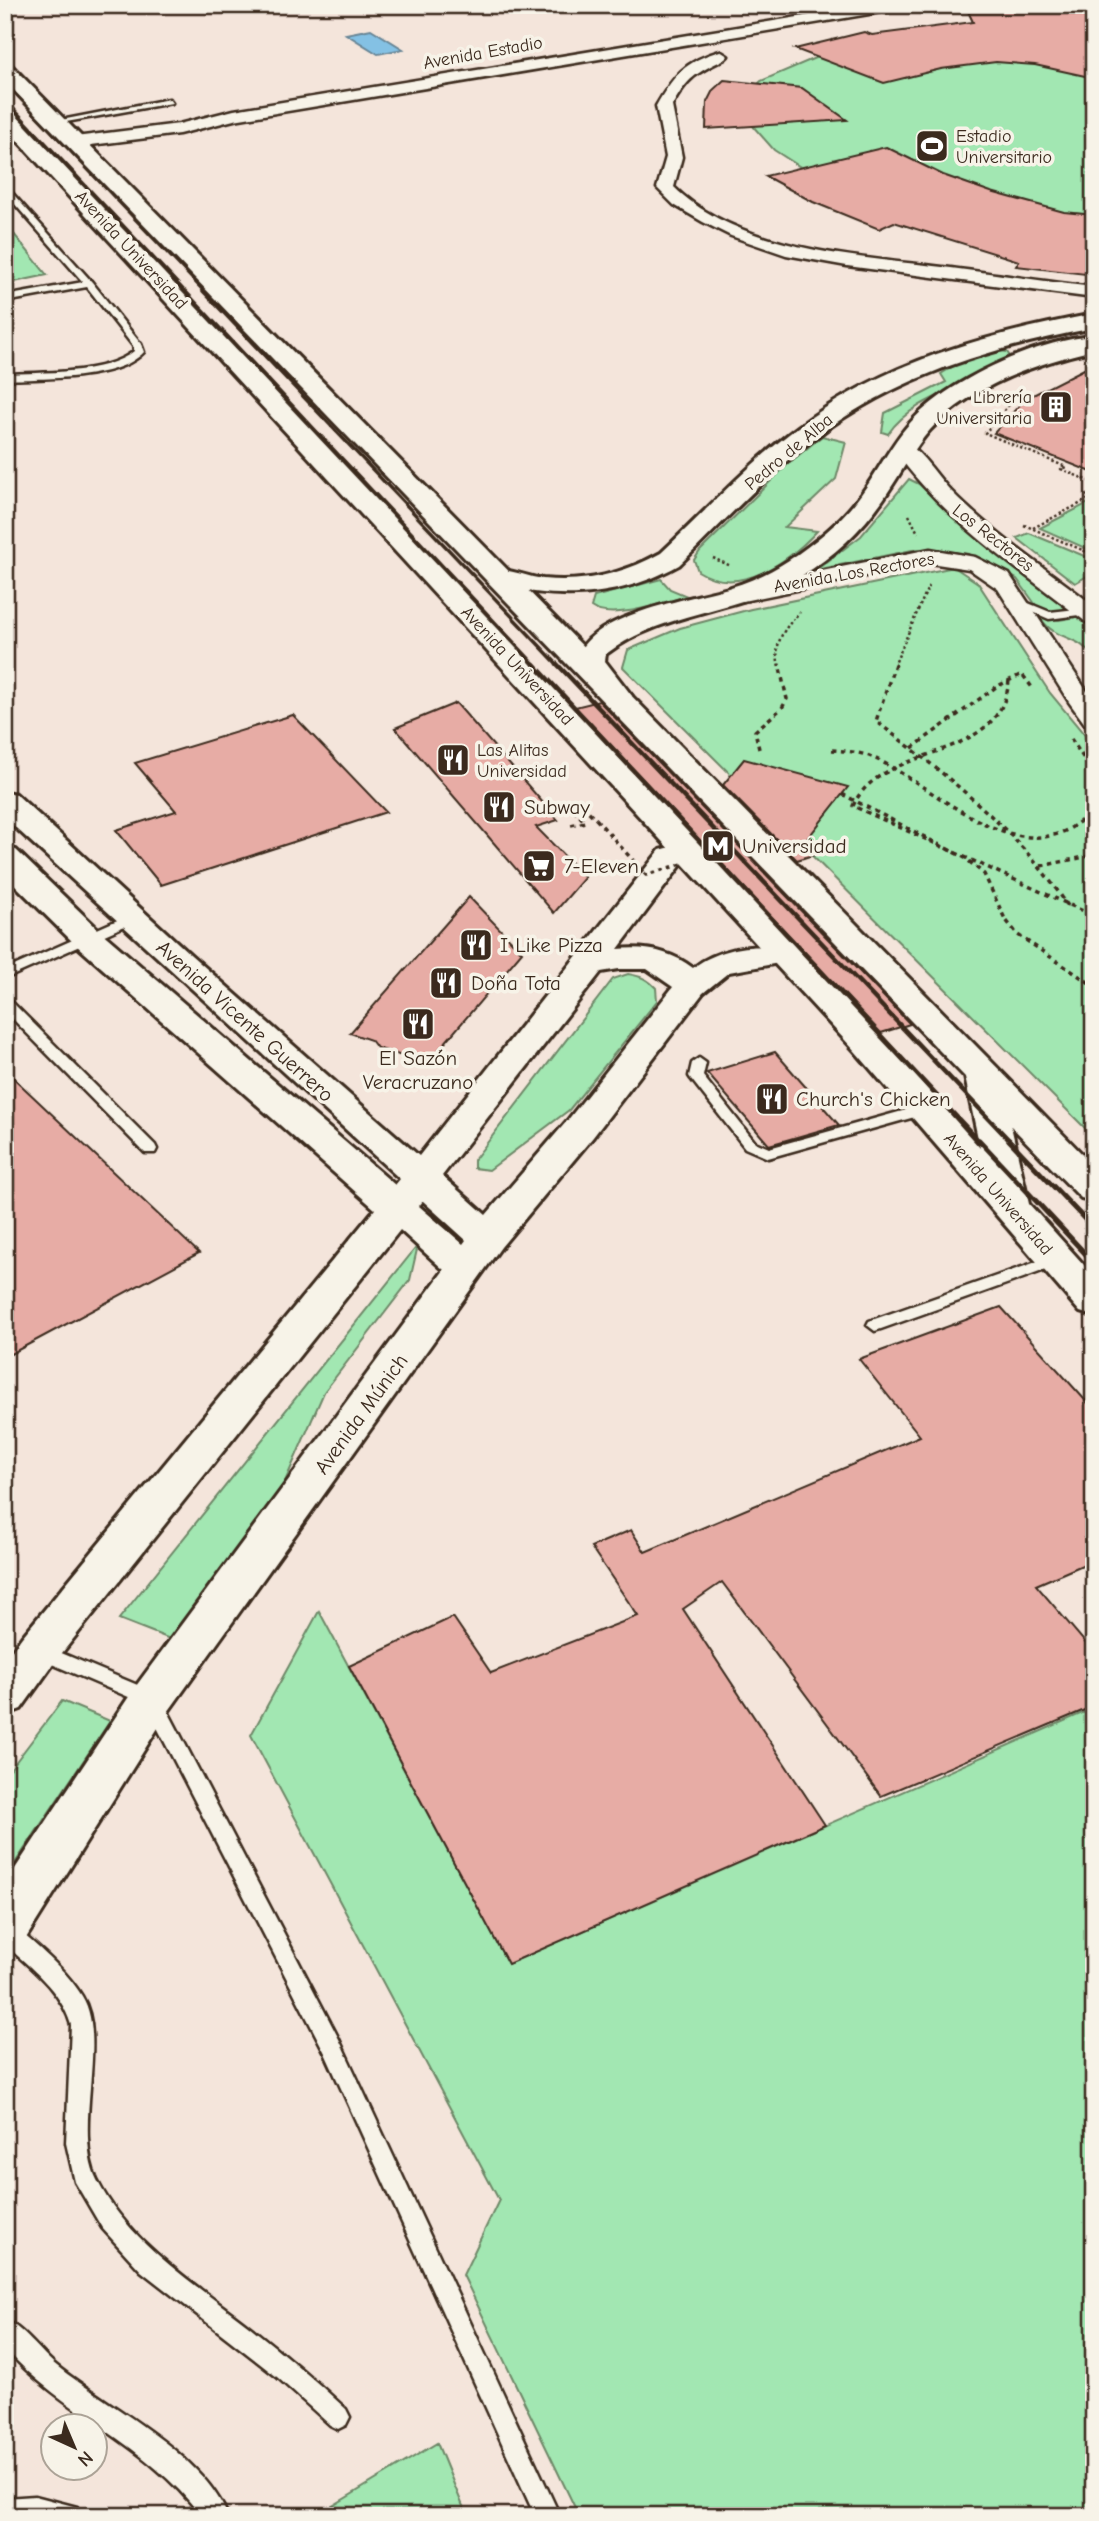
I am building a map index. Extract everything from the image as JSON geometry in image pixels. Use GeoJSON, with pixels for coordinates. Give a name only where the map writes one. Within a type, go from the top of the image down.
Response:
{"type":"FeatureCollection","features":[{"type":"Feature","properties":{"kind":"main road","name":"Avenida Universidad"},"geometry":{"type":"LineString","coordinates":[[5,70],[184,256],[373,445],[1094,1189]]}},
{"type":"Feature","properties":{"kind":"main road","name":"Avenida Universidad"},"geometry":{"type":"LineString","coordinates":[[9,119],[866,1043],[1094,1302]]}},
{"type":"Feature","properties":{"kind":"main road"},"geometry":{"type":"LineString","coordinates":[[89,204],[184,256]]}},
{"type":"Feature","properties":{"kind":"main road","name":"Pedro de Alba"},"geometry":{"type":"LineString","coordinates":[[499,578],[523,586],[578,589],[626,579],[670,559],[806,433],[864,393],[932,361],[1009,337],[1094,321]]}},
{"type":"Feature","properties":{"kind":"main road"},"geometry":{"type":"LineString","coordinates":[[1009,337],[1046,356]]}},
{"type":"Feature","properties":{"kind":"main road"},"geometry":{"type":"LineString","coordinates":[[617,696],[591,662],[592,651],[602,642],[738,581],[792,570],[843,531],[871,499],[903,448],[931,415],[965,392],[1046,356],[1094,342]]}},
{"type":"Feature","properties":{"kind":"main road"},"geometry":{"type":"LineString","coordinates":[[670,559],[677,574],[693,585],[720,592],[738,581]]}},
{"type":"Feature","properties":{"kind":"main road","name":"Avenida Vicente Guerrero"},"geometry":{"type":"LineString","coordinates":[[5,801],[131,918],[408,1193]]}},
{"type":"Feature","properties":{"kind":"main road","name":"Avenida Vicente Guerrero"},"geometry":{"type":"LineString","coordinates":[[5,857],[88,938],[408,1193],[478,1253]]}},
{"type":"Feature","properties":{"kind":"main road"},"geometry":{"type":"LineString","coordinates":[[5,1696],[38,1650],[677,860]]}},
{"type":"Feature","properties":{"kind":"main road"},"geometry":{"type":"LineString","coordinates":[[591,964],[629,956],[652,958],[680,972],[691,986]]}},
{"type":"Feature","properties":{"kind":"main road","name":"Avenida Múnich"},"geometry":{"type":"LineString","coordinates":[[5,1928],[152,1699],[478,1253],[580,1129],[691,986],[719,964],[766,956]]}},
{"type":"Feature","properties":{"kind":"main road"},"geometry":{"type":"LineString","coordinates":[[982,1075],[1012,1210]]}},
{"type":"Feature","properties":{"kind":"street","name":"Avenida Estadio"},"geometry":{"type":"LineString","coordinates":[[75,142],[166,131],[339,97],[899,5]]}},
{"type":"Feature","properties":{"kind":"street"},"geometry":{"type":"LineString","coordinates":[[720,56],[691,69],[680,78],[664,106],[674,157],[665,188],[684,204],[739,234],[778,249],[832,260],[937,271],[1094,293]]}},
{"type":"Feature","properties":{"kind":"street","name":"Los Rectores"},"geometry":{"type":"LineString","coordinates":[[903,448],[926,480],[956,511],[1092,613]]}},
{"type":"Feature","properties":{"kind":"street","name":"Avenida Los Rectores"},"geometry":{"type":"LineString","coordinates":[[738,581],[915,558],[942,556],[964,561],[993,573],[1013,593],[1066,683],[1094,719]]}},
{"type":"Feature","properties":{"kind":"lane"},"geometry":{"type":"LineString","coordinates":[[55,122],[169,102]]}},
{"type":"Feature","properties":{"kind":"lane"},"geometry":{"type":"LineString","coordinates":[[5,187],[89,284],[138,346],[136,356],[106,368],[5,377]]}},
{"type":"Feature","properties":{"kind":"lane"},"geometry":{"type":"LineString","coordinates":[[5,299],[89,284]]}},
{"type":"Feature","properties":{"kind":"lane"},"geometry":{"type":"LineString","coordinates":[[1016,601],[1049,616],[1092,613]]}},
{"type":"Feature","properties":{"kind":"lane"},"geometry":{"type":"LineString","coordinates":[[5,975],[131,918]]}},
{"type":"Feature","properties":{"kind":"lane"},"geometry":{"type":"LineString","coordinates":[[5,1003],[150,1149]]}},
{"type":"Feature","properties":{"kind":"lane"},"geometry":{"type":"LineString","coordinates":[[699,1063],[696,1076],[750,1145],[768,1153],[924,1110]]}},
{"type":"Feature","properties":{"kind":"lane"},"geometry":{"type":"LineString","coordinates":[[875,1325],[1056,1260]]}},
{"type":"Feature","properties":{"kind":"lane"},"geometry":{"type":"LineString","coordinates":[[38,1650],[152,1699],[332,2046],[548,2516]]}},
{"type":"Feature","properties":{"kind":"lane"},"geometry":{"type":"LineString","coordinates":[[5,1928],[75,2003],[81,2025],[77,2143],[86,2182],[110,2220],[149,2263],[285,2369],[338,2417]]}},
{"type":"Feature","properties":{"kind":"lane"},"geometry":{"type":"LineString","coordinates":[[5,2331],[35,2363],[162,2452],[205,2498],[216,2516]]}},
{"type":"Feature","properties":{"kind":"lane"},"geometry":{"type":"LineString","coordinates":[[5,2510],[35,2508],[68,2516]]}},
{"type":"Feature","properties":{"kind":"path"},"geometry":{"type":"LineString","coordinates":[[1019,395],[1001,411],[985,433],[1066,467],[1061,469],[1094,483]]}},
{"type":"Feature","properties":{"kind":"path"},"geometry":{"type":"LineString","coordinates":[[1092,498],[1086,496],[1094,492]]}},
{"type":"Feature","properties":{"kind":"path"},"geometry":{"type":"LineString","coordinates":[[1092,498],[1032,528],[1094,555]]}},
{"type":"Feature","properties":{"kind":"path"},"geometry":{"type":"LineString","coordinates":[[711,557],[738,581]]}},
{"type":"Feature","properties":{"kind":"path"},"geometry":{"type":"LineString","coordinates":[[934,574],[888,681],[876,721],[925,758],[1041,866],[1069,906]]}},
{"type":"Feature","properties":{"kind":"path"},"geometry":{"type":"LineString","coordinates":[[759,749],[755,731],[782,708],[788,699],[775,656],[775,647],[788,624],[807,607]]}},
{"type":"Feature","properties":{"kind":"path"},"geometry":{"type":"LineString","coordinates":[[912,748],[1021,674]]}},
{"type":"Feature","properties":{"kind":"path"},"geometry":{"type":"LineString","coordinates":[[1009,680],[1006,702],[997,716],[955,746],[865,783],[855,797],[853,806],[1094,916]]}},
{"type":"Feature","properties":{"kind":"path"},"geometry":{"type":"LineString","coordinates":[[832,750],[873,757],[976,820],[1016,835],[1036,837],[1059,832],[1080,821],[1094,807]]}},
{"type":"Feature","properties":{"kind":"path"},"geometry":{"type":"LineString","coordinates":[[842,794],[965,858],[984,874],[1005,919],[1018,935],[1094,986]]}},
{"type":"Feature","properties":{"kind":"path"},"geometry":{"type":"LineString","coordinates":[[571,825],[585,822],[575,811],[585,808],[646,875],[677,860]]}},
{"type":"Feature","properties":{"kind":"path"},"geometry":{"type":"LineString","coordinates":[[1041,866],[1094,855]]}},
{"type":"Feature","properties":{"kind":"green space","name":"Estadio Universitario"},"geometry":{"type":"Polygon","coordinates":[[[1094,37],[1094,261],[802,168],[774,150],[752,125],[751,91],[761,81],[815,58],[891,38],[1094,37]]]}},
{"type":"Feature","properties":{"kind":"green space"},"geometry":{"type":"Polygon","coordinates":[[[5,223],[47,275],[5,284],[5,223]]]}},
{"type":"Feature","properties":{"kind":"green space"},"geometry":{"type":"Polygon","coordinates":[[[993,350],[1007,352],[1011,358],[997,368],[914,409],[888,434],[882,432],[885,413],[946,382],[941,374],[968,357],[993,350]]]}},
{"type":"Feature","properties":{"kind":"green space"},"geometry":{"type":"Polygon","coordinates":[[[822,436],[846,442],[836,479],[785,527],[817,531],[778,564],[747,578],[714,578],[698,571],[694,560],[700,551],[788,464],[822,436]]]}},
{"type":"Feature","properties":{"kind":"green space"},"geometry":{"type":"Polygon","coordinates":[[[909,479],[919,484],[962,526],[1076,612],[1049,613],[1038,608],[1017,579],[969,554],[917,549],[816,570],[861,536],[909,479]]]}},
{"type":"Feature","properties":{"kind":"green space"},"geometry":{"type":"Polygon","coordinates":[[[1092,501],[1094,552],[1040,528],[1092,501]]]}},
{"type":"Feature","properties":{"kind":"green space"},"geometry":{"type":"Polygon","coordinates":[[[1029,533],[1094,560],[1094,572],[1075,583],[1017,538],[1029,533]]]}},
{"type":"Feature","properties":{"kind":"green space"},"geometry":{"type":"Polygon","coordinates":[[[954,567],[978,583],[1050,693],[1094,746],[1094,1137],[623,667],[628,650],[680,628],[751,609],[954,567]]]}},
{"type":"Feature","properties":{"kind":"green space"},"geometry":{"type":"Polygon","coordinates":[[[661,579],[670,589],[687,596],[624,612],[600,611],[591,607],[594,597],[661,579]]]}},
{"type":"Feature","properties":{"kind":"green space"},"geometry":{"type":"Polygon","coordinates":[[[1082,616],[1094,625],[1094,659],[1081,645],[1053,631],[1040,617],[1059,620],[1082,616]]]}},
{"type":"Feature","properties":{"kind":"green space"},"geometry":{"type":"Polygon","coordinates":[[[628,974],[644,978],[653,985],[656,988],[657,1001],[569,1110],[489,1170],[474,1168],[474,1160],[613,979],[628,974]]]}},
{"type":"Feature","properties":{"kind":"green space"},"geometry":{"type":"Polygon","coordinates":[[[418,1245],[410,1280],[324,1392],[277,1500],[170,1639],[119,1619],[418,1245]]]}},
{"type":"Feature","properties":{"kind":"green space"},"geometry":{"type":"Polygon","coordinates":[[[319,1611],[508,1964],[1094,1708],[1094,2516],[579,2516],[463,2275],[499,2200],[251,1735],[319,1611]]]}},
{"type":"Feature","properties":{"kind":"green space"},"geometry":{"type":"Polygon","coordinates":[[[62,1701],[110,1721],[5,1878],[5,1776],[62,1701]]]}},
{"type":"Feature","properties":{"kind":"green space"},"geometry":{"type":"Polygon","coordinates":[[[437,2443],[467,2516],[316,2516],[437,2443]]]}},
{"type":"Feature","properties":{"kind":"water"},"geometry":{"type":"Polygon","coordinates":[[[371,29],[403,49],[378,54],[346,34],[371,29]]]}},
{"type":"Feature","properties":{"kind":"building"},"geometry":{"type":"Polygon","coordinates":[[[965,5],[1094,8],[1094,78],[1035,65],[996,62],[941,69],[884,83],[795,49],[864,32],[872,35],[973,22],[965,5]]]}},
{"type":"Feature","properties":{"kind":"building"},"geometry":{"type":"Polygon","coordinates":[[[724,80],[802,88],[847,120],[706,129],[707,102],[713,90],[724,80]]]}},
{"type":"Feature","properties":{"kind":"building"},"geometry":{"type":"Polygon","coordinates":[[[886,147],[943,175],[991,192],[1064,212],[1094,215],[1094,275],[1016,266],[1019,261],[894,222],[879,229],[813,202],[765,176],[886,147]]]}},
{"type":"Feature","properties":{"kind":"building","name":"Librería Universitaria"},"geometry":{"type":"Polygon","coordinates":[[[1094,364],[1094,473],[994,433],[1025,399],[1094,364]]]}},
{"type":"Feature","properties":{"kind":"building"},"geometry":{"type":"Polygon","coordinates":[[[599,701],[910,1024],[881,1033],[575,707],[599,701]]]}},
{"type":"Feature","properties":{"kind":"building"},"geometry":{"type":"Polygon","coordinates":[[[456,703],[558,820],[536,827],[585,877],[554,913],[395,728],[456,703]]]}},
{"type":"Feature","properties":{"kind":"building"},"geometry":{"type":"Polygon","coordinates":[[[293,715],[386,812],[161,885],[116,830],[176,811],[135,763],[293,715]]]}},
{"type":"Feature","properties":{"kind":"building"},"geometry":{"type":"Polygon","coordinates":[[[744,759],[848,787],[804,843],[816,854],[797,860],[723,785],[744,759]]]}},
{"type":"Feature","properties":{"kind":"building"},"geometry":{"type":"Polygon","coordinates":[[[469,897],[522,952],[427,1064],[377,1048],[371,1040],[350,1033],[469,897]]]}},
{"type":"Feature","properties":{"kind":"building","name":"Church's Chicken"},"geometry":{"type":"Polygon","coordinates":[[[775,1052],[839,1125],[769,1145],[707,1073],[775,1052]]]}},
{"type":"Feature","properties":{"kind":"building"},"geometry":{"type":"Polygon","coordinates":[[[5,1070],[199,1253],[5,1357],[5,1070]]]}},
{"type":"Feature","properties":{"kind":"building"},"geometry":{"type":"Polygon","coordinates":[[[1001,1307],[1094,1410],[1094,1560],[1036,1585],[1094,1653],[1094,1706],[881,1796],[722,1582],[683,1609],[825,1825],[508,1964],[349,1666],[453,1617],[491,1673],[638,1616],[591,1547],[631,1530],[645,1552],[920,1436],[859,1359],[1001,1307]]]}},
{"type":"Feature","properties":{"kind":"railway"},"geometry":{"type":"LineString","coordinates":[[5,83],[205,293]]}},
{"type":"Feature","properties":{"kind":"railway"},"geometry":{"type":"LineString","coordinates":[[5,99],[187,293]]}},
{"type":"Feature","properties":{"kind":"railway"},"geometry":{"type":"LineString","coordinates":[[185,291],[536,666]]}},
{"type":"Feature","properties":{"kind":"railway"},"geometry":{"type":"LineString","coordinates":[[203,291],[559,666]]}},
{"type":"Feature","properties":{"kind":"railway"},"geometry":{"type":"LineString","coordinates":[[534,664],[980,1142]]}},
{"type":"Feature","properties":{"kind":"railway"},"geometry":{"type":"LineString","coordinates":[[557,664],[1011,1142]]}},
{"type":"Feature","properties":{"kind":"railway"},"geometry":{"type":"LineString","coordinates":[[979,1140],[1094,1263]]}},
{"type":"Feature","properties":{"kind":"railway"},"geometry":{"type":"LineString","coordinates":[[1009,1140],[1094,1229]]}},
{"type":"Feature","properties":{"kind":"place","name":"Estadio Universitario"},"geometry":{"type":"Point","coordinates":[932,146]}},
{"type":"Feature","properties":{"kind":"place","name":"Librería Universitaria"},"geometry":{"type":"Point","coordinates":[1056,407]}},
{"type":"Feature","properties":{"kind":"place","name":"Las Alitas Universidad"},"geometry":{"type":"Point","coordinates":[453,760]}},
{"type":"Feature","properties":{"kind":"place","name":"Subway"},"geometry":{"type":"Point","coordinates":[499,807]}},
{"type":"Feature","properties":{"kind":"place","name":"Universidad"},"geometry":{"type":"Point","coordinates":[718,846]}},
{"type":"Feature","properties":{"kind":"place","name":"7-Eleven"},"geometry":{"type":"Point","coordinates":[539,866]}},
{"type":"Feature","properties":{"kind":"place","name":"I Like Pizza"},"geometry":{"type":"Point","coordinates":[476,945]}},
{"type":"Feature","properties":{"kind":"place","name":"Doña Tota"},"geometry":{"type":"Point","coordinates":[446,983]}},
{"type":"Feature","properties":{"kind":"place","name":"El Sazón Veracruzano"},"geometry":{"type":"Point","coordinates":[418,1024]}},
{"type":"Feature","properties":{"kind":"place","name":"Church's Chicken"},"geometry":{"type":"Point","coordinates":[772,1099]}}]}
